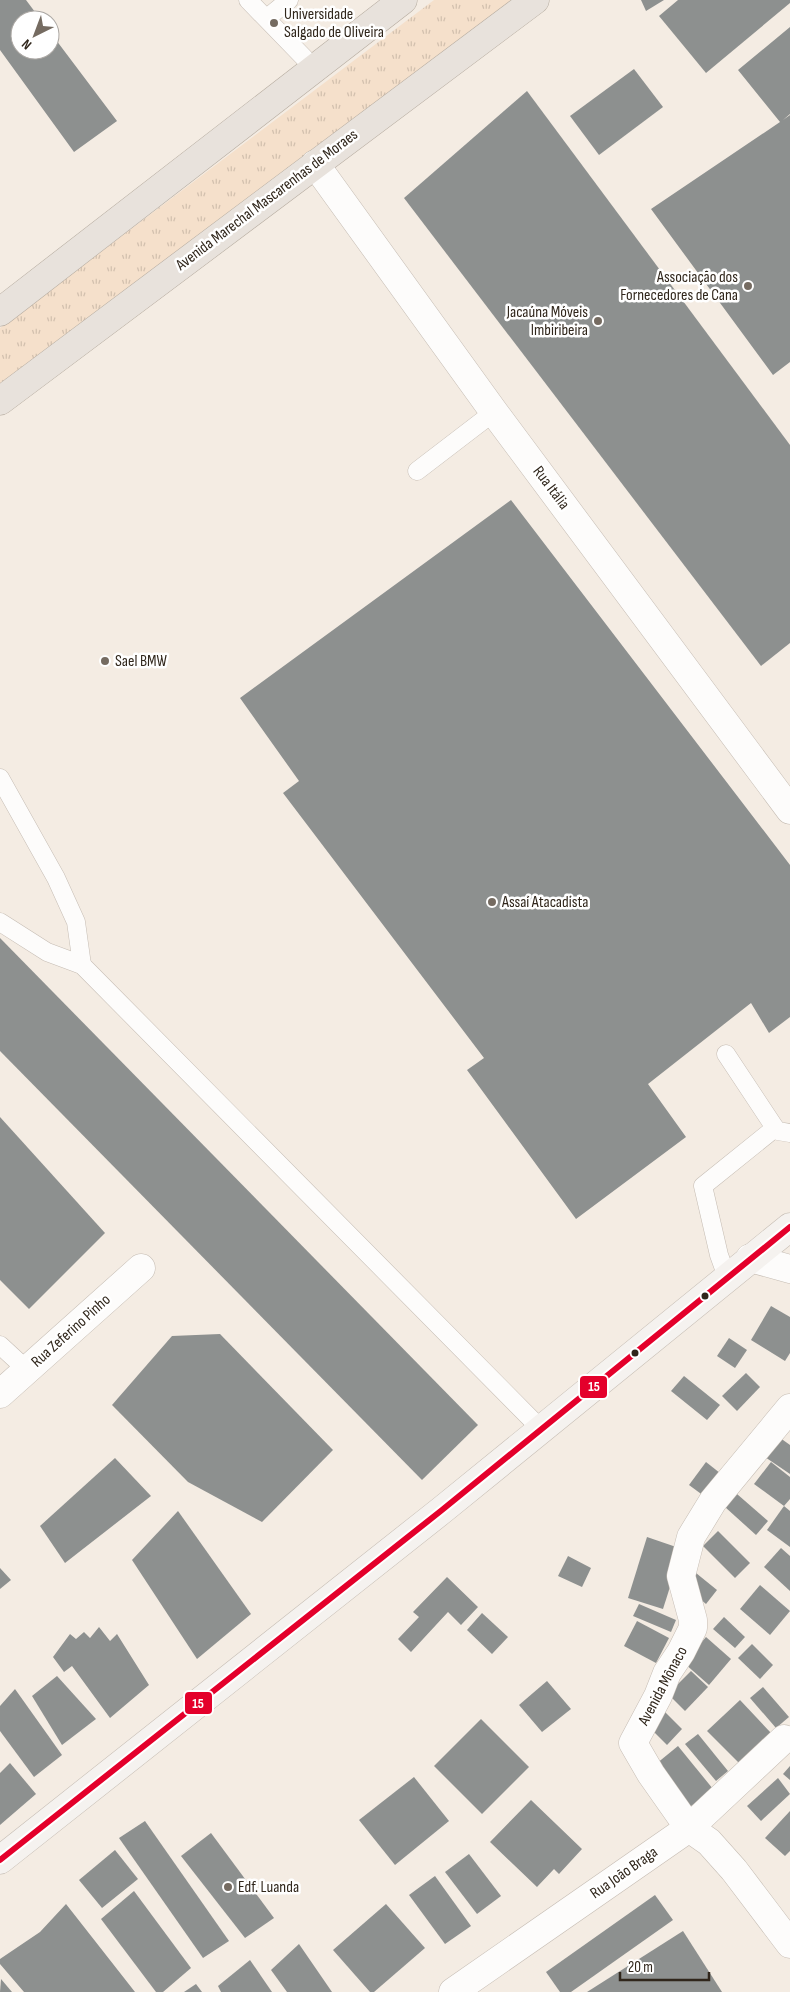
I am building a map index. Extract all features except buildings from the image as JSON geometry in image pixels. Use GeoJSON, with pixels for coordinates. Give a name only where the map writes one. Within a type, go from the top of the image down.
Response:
{"type":"FeatureCollection","features":[{"type":"Feature","properties":{"kind":"highway"},"geometry":{"type":"LineString","coordinates":[[0,312],[403,0]]}},
{"type":"Feature","properties":{"kind":"highway","name":"Avenida Marechal Mascarenhas de Moraes"},"geometry":{"type":"LineString","coordinates":[[0,401],[535,0]]}},
{"type":"Feature","properties":{"kind":"main road"},"geometry":{"type":"LineString","coordinates":[[0,1860],[442,1510],[727,1276],[790,1227]]}},
{"type":"Feature","properties":{"kind":"street","name":"Rua Itália"},"geometry":{"type":"LineString","coordinates":[[315,164],[494,412],[790,810]]}},
{"type":"Feature","properties":{"kind":"street"},"geometry":{"type":"LineString","coordinates":[[750,1258],[790,1269]]}},
{"type":"Feature","properties":{"kind":"street","name":"Rua Zeferino Pinho"},"geometry":{"type":"LineString","coordinates":[[0,1394],[141,1268]]}},
{"type":"Feature","properties":{"kind":"street","name":"Avenida Mônaco"},"geometry":{"type":"LineString","coordinates":[[790,1408],[714,1501],[691,1538],[681,1576],[693,1620],[693,1628],[667,1673],[658,1696],[633,1743],[651,1774],[689,1828],[709,1842],[734,1870],[790,1944]]}},
{"type":"Feature","properties":{"kind":"street","name":"Rua João Braga"},"geometry":{"type":"LineString","coordinates":[[453,1992],[689,1828],[784,1739]]}},
{"type":"Feature","properties":{"kind":"lane"},"geometry":{"type":"LineString","coordinates":[[248,0],[314,68]]}},
{"type":"Feature","properties":{"kind":"lane"},"geometry":{"type":"LineString","coordinates":[[267,18],[289,0]]}},
{"type":"Feature","properties":{"kind":"lane"},"geometry":{"type":"LineString","coordinates":[[416,472],[494,412]]}},
{"type":"Feature","properties":{"kind":"lane"},"geometry":{"type":"LineString","coordinates":[[0,778],[56,878],[76,922],[82,965]]}},
{"type":"Feature","properties":{"kind":"lane"},"geometry":{"type":"LineString","coordinates":[[0,922],[47,952],[82,965],[541,1429]]}},
{"type":"Feature","properties":{"kind":"lane"},"geometry":{"type":"LineString","coordinates":[[726,1054],[783,1131],[703,1186],[719,1255],[727,1276]]}},
{"type":"Feature","properties":{"kind":"lane"},"geometry":{"type":"LineString","coordinates":[[0,1345],[27,1370]]}},
{"type":"Feature","properties":{"kind":"green space"},"geometry":{"type":"Polygon","coordinates":[[[434,0],[517,0],[0,391],[0,328],[434,0]]]}},
{"type":"Feature","properties":{"kind":"transit line","name":"15"},"geometry":{"type":"LineString","coordinates":[[0,1860],[442,1510],[790,1227]]}},
{"type":"Feature","properties":{"kind":"place","name":"Universidade Salgado de Oliveira"},"geometry":{"type":"Point","coordinates":[274,23]}},
{"type":"Feature","properties":{"kind":"place","name":"Associação dos Fornecedores de Cana"},"geometry":{"type":"Point","coordinates":[748,286]}},
{"type":"Feature","properties":{"kind":"place","name":"Jacaúna Móveis Imbiribeira"},"geometry":{"type":"Point","coordinates":[598,321]}},
{"type":"Feature","properties":{"kind":"place","name":"Sael BMW"},"geometry":{"type":"Point","coordinates":[105,661]}},
{"type":"Feature","properties":{"kind":"place","name":"Assaí Atacadista"},"geometry":{"type":"Point","coordinates":[492,902]}},
{"type":"Feature","properties":{"kind":"place","name":"Edf. Luanda"},"geometry":{"type":"Point","coordinates":[228,1887]}}]}
